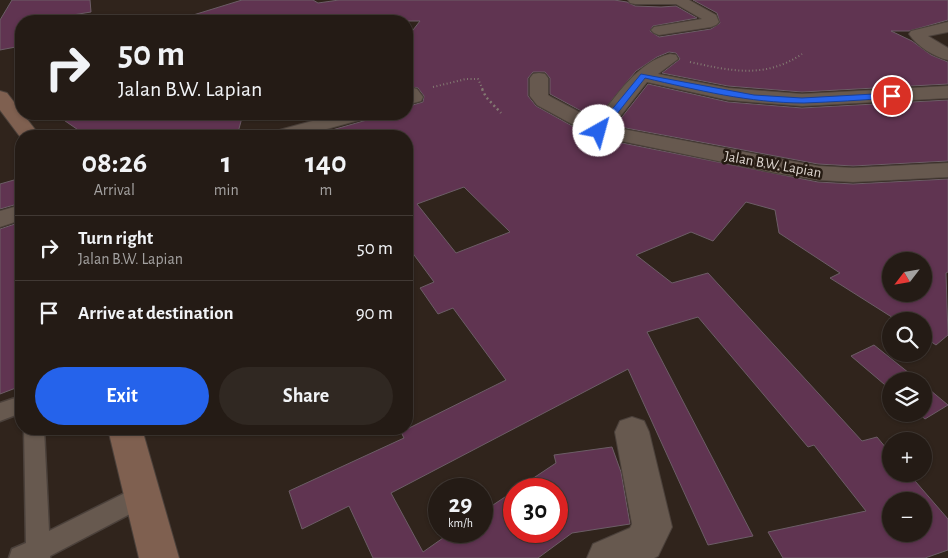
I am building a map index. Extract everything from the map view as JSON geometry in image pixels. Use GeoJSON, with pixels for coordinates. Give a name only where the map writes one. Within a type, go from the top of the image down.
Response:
{"type":"FeatureCollection","features":[{"type":"Feature","properties":{"kind":"street"},"geometry":{"type":"LineString","coordinates":[[635,0],[679,0],[711,18],[711,22],[659,30]]}},
{"type":"Feature","properties":{"kind":"street"},"geometry":{"type":"LineString","coordinates":[[948,27],[917,34],[921,39],[948,55]]}},
{"type":"Feature","properties":{"kind":"street"},"geometry":{"type":"LineString","coordinates":[[599,131],[643,76],[670,59]]}},
{"type":"Feature","properties":{"kind":"street"},"geometry":{"type":"LineString","coordinates":[[643,76],[728,94],[793,100],[861,98],[948,92]]}},
{"type":"Feature","properties":{"kind":"street","name":"Jalan B.W. Lapian"},"geometry":{"type":"LineString","coordinates":[[539,78],[539,96],[544,101],[599,131],[818,173],[853,175],[948,170]]}},
{"type":"Feature","properties":{"kind":"street"},"geometry":{"type":"LineString","coordinates":[[0,97],[15,116]]}},
{"type":"Feature","properties":{"kind":"street"},"geometry":{"type":"LineString","coordinates":[[18,120],[25,130]]}},
{"type":"Feature","properties":{"kind":"street"},"geometry":{"type":"LineString","coordinates":[[323,130],[346,120]]}},
{"type":"Feature","properties":{"kind":"street"},"geometry":{"type":"LineString","coordinates":[[0,219],[15,214]]}},
{"type":"Feature","properties":{"kind":"street"},"geometry":{"type":"LineString","coordinates":[[606,558],[644,542],[652,527],[632,432]]}},
{"type":"Feature","properties":{"kind":"street"},"geometry":{"type":"LineString","coordinates":[[126,435],[159,558]]}},
{"type":"Feature","properties":{"kind":"lane"},"geometry":{"type":"LineString","coordinates":[[0,412],[15,406]]}},
{"type":"Feature","properties":{"kind":"lane"},"geometry":{"type":"LineString","coordinates":[[34,435],[32,555],[141,496]]}},
{"type":"Feature","properties":{"kind":"path"},"geometry":{"type":"LineString","coordinates":[[670,59],[739,72],[771,70],[791,63],[802,54]]}},
{"type":"Feature","properties":{"kind":"path"},"geometry":{"type":"LineString","coordinates":[[413,95],[476,78],[486,97],[501,113]]}},
{"type":"Feature","properties":{"kind":"building"},"geometry":{"type":"Polygon","coordinates":[[[12,0],[90,0],[91,12],[73,15],[15,15],[15,47],[0,50],[0,20],[12,0]]]}},
{"type":"Feature","properties":{"kind":"building"},"geometry":{"type":"Polygon","coordinates":[[[242,0],[313,0],[318,3],[339,0],[614,0],[627,2],[635,6],[676,6],[697,18],[653,26],[650,31],[659,37],[711,29],[720,23],[717,13],[693,0],[948,0],[948,20],[909,31],[891,31],[912,41],[931,55],[948,62],[948,84],[802,92],[728,86],[662,73],[680,59],[676,53],[669,52],[657,57],[636,71],[596,119],[550,94],[550,78],[545,72],[533,72],[528,78],[528,96],[536,106],[592,137],[818,182],[853,184],[948,179],[948,272],[946,273],[948,335],[936,345],[932,342],[932,312],[884,312],[830,278],[840,273],[779,233],[775,210],[746,202],[713,241],[691,232],[636,255],[672,283],[708,273],[862,441],[877,437],[882,443],[882,482],[916,482],[925,492],[882,492],[882,542],[932,542],[932,501],[948,519],[948,550],[925,558],[783,558],[768,532],[866,511],[814,445],[808,447],[698,317],[647,332],[753,536],[708,545],[628,369],[391,493],[423,552],[436,543],[493,543],[493,505],[503,498],[503,543],[558,543],[538,558],[373,558],[349,506],[302,529],[289,491],[404,438],[402,435],[413,435],[413,426],[506,380],[453,308],[438,314],[420,288],[434,282],[413,254],[413,130],[332,130],[367,120],[413,120],[413,105],[423,102],[424,96],[418,88],[413,87],[413,30],[420,21],[413,21],[413,15],[193,15],[242,0]],[[464,187],[417,204],[456,253],[510,232],[464,187]]]}},
{"type":"Feature","properties":{"kind":"building"},"geometry":{"type":"Polygon","coordinates":[[[648,84],[728,102],[802,108],[948,100],[948,161],[853,166],[818,164],[615,126],[648,84]]]}},
{"type":"Feature","properties":{"kind":"building"},"geometry":{"type":"Polygon","coordinates":[[[64,120],[241,120],[239,130],[78,130],[64,120]]]}},
{"type":"Feature","properties":{"kind":"building"},"geometry":{"type":"Polygon","coordinates":[[[15,180],[15,205],[0,209],[0,184],[15,180]]]}},
{"type":"Feature","properties":{"kind":"building"},"geometry":{"type":"Polygon","coordinates":[[[15,224],[15,388],[0,394],[0,229],[15,224]]]}},
{"type":"Feature","properties":{"kind":"building"},"geometry":{"type":"Polygon","coordinates":[[[874,345],[882,351],[882,362],[895,362],[908,372],[882,372],[882,382],[851,356],[874,345]]]}},
{"type":"Feature","properties":{"kind":"building"},"geometry":{"type":"Polygon","coordinates":[[[932,392],[948,405],[932,415],[932,392]]]}},
{"type":"Feature","properties":{"kind":"building"},"geometry":{"type":"Polygon","coordinates":[[[612,447],[621,472],[630,524],[572,533],[568,536],[568,478],[534,478],[556,463],[554,455],[612,447]]]}},
{"type":"Feature","properties":{"kind":"route"},"geometry":{"type":"LineString","coordinates":[[599,131],[643,76],[699,89],[754,97],[802,100],[892,96]]}}]}
